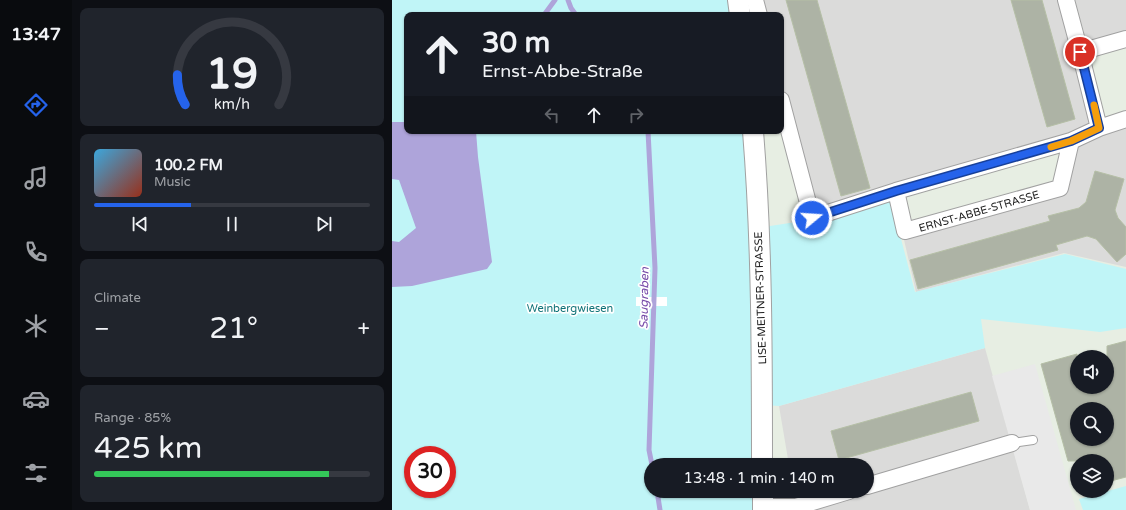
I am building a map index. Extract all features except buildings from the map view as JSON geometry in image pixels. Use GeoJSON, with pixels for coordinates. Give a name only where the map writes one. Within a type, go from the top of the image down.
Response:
{"type":"FeatureCollection","features":[{"type":"Feature","properties":{"kind":"street"},"geometry":{"type":"LineString","coordinates":[[738,0],[740,12]]}},
{"type":"Feature","properties":{"kind":"street"},"geometry":{"type":"LineString","coordinates":[[755,0],[758,12]]}},
{"type":"Feature","properties":{"kind":"street"},"geometry":{"type":"LineString","coordinates":[[1066,0],[1099,128]]}},
{"type":"Feature","properties":{"kind":"street"},"geometry":{"type":"LineString","coordinates":[[1080,52],[1126,39]]}},
{"type":"Feature","properties":{"kind":"street"},"geometry":{"type":"LineString","coordinates":[[784,111],[812,218],[896,191],[1071,141],[1099,128],[1126,119]]}},
{"type":"Feature","properties":{"kind":"street","name":"LISE-MEITNER-STRASSE"},"geometry":{"type":"LineString","coordinates":[[753,134],[761,302],[762,458]]}},
{"type":"Feature","properties":{"kind":"street","name":"ERNST-ABBE-STRASSE"},"geometry":{"type":"LineString","coordinates":[[896,191],[905,231],[1060,188],[1071,141]]}},
{"type":"Feature","properties":{"kind":"street"},"geometry":{"type":"LineString","coordinates":[[874,484],[1012,442]]}},
{"type":"Feature","properties":{"kind":"street"},"geometry":{"type":"LineString","coordinates":[[763,503],[796,508],[828,498]]}},
{"type":"Feature","properties":{"kind":"lane"},"geometry":{"type":"LineString","coordinates":[[1012,442],[1033,440]]}},
{"type":"Feature","properties":{"kind":"shaded area"},"geometry":{"type":"Polygon","coordinates":[[[756,0],[1066,0],[1099,128],[1126,120],[1126,267],[1064,253],[916,292],[902,231],[1060,188],[1071,141],[813,215],[784,105],[784,12],[759,12],[756,0]]]}},
{"type":"Feature","properties":{"kind":"shaded area"},"geometry":{"type":"Polygon","coordinates":[[[1075,0],[1126,0],[1126,44],[1090,54],[1075,0]]]}},
{"type":"Feature","properties":{"kind":"shaded area"},"geometry":{"type":"Polygon","coordinates":[[[392,122],[404,122],[404,134],[476,134],[492,262],[487,269],[412,286],[392,287],[392,241],[399,242],[416,228],[399,180],[392,179],[392,122]]]}},
{"type":"Feature","properties":{"kind":"shaded area"},"geometry":{"type":"Polygon","coordinates":[[[985,348],[1030,510],[797,510],[794,498],[874,498],[874,458],[788,458],[779,406],[985,348]]]}},
{"type":"Feature","properties":{"kind":"shaded area"},"geometry":{"type":"Polygon","coordinates":[[[1035,364],[1070,489],[1070,498],[1073,498],[1076,510],[1030,510],[992,376],[1035,364]]]}},
{"type":"Feature","properties":{"kind":"green space","name":"Weinbergwiesen"},"geometry":{"type":"Polygon","coordinates":[[[392,0],[730,0],[732,12],[404,12],[404,134],[745,134],[751,294],[752,458],[644,458],[644,498],[753,498],[754,510],[392,510],[392,0]]]}},
{"type":"Feature","properties":{"kind":"green space"},"geometry":{"type":"Polygon","coordinates":[[[890,197],[915,292],[1065,254],[1126,269],[1126,328],[1100,332],[981,319],[985,348],[779,406],[765,405],[758,228],[809,220],[890,197]]]}},
{"type":"Feature","properties":{"kind":"green space"},"geometry":{"type":"Polygon","coordinates":[[[1126,486],[1126,510],[1083,510],[1079,499],[1114,498],[1114,489],[1126,486]]]}},
{"type":"Feature","properties":{"kind":"pier"},"geometry":{"type":"Polygon","coordinates":[[[636,297],[667,297],[667,306],[636,306],[636,297]]]}},
{"type":"Feature","properties":{"kind":"waterway"},"geometry":{"type":"LineString","coordinates":[[546,12],[555,0]]}},
{"type":"Feature","properties":{"kind":"waterway","name":"Saugraben"},"geometry":{"type":"LineString","coordinates":[[568,0],[574,12]]}},
{"type":"Feature","properties":{"kind":"waterway","name":"Saugraben"},"geometry":{"type":"LineString","coordinates":[[648,134],[655,268],[649,450],[651,458]]}},
{"type":"Feature","properties":{"kind":"waterway","name":"Saugraben"},"geometry":{"type":"LineString","coordinates":[[658,498],[660,510]]}},
{"type":"Feature","properties":{"kind":"slow traffic"},"geometry":{"type":"LineString","coordinates":[[1051,147],[1071,141],[1099,128],[1094,105]]}},
{"type":"Feature","properties":{"kind":"route"},"geometry":{"type":"LineString","coordinates":[[812,218],[896,191],[1071,141],[1099,128],[1080,52]]}}]}
